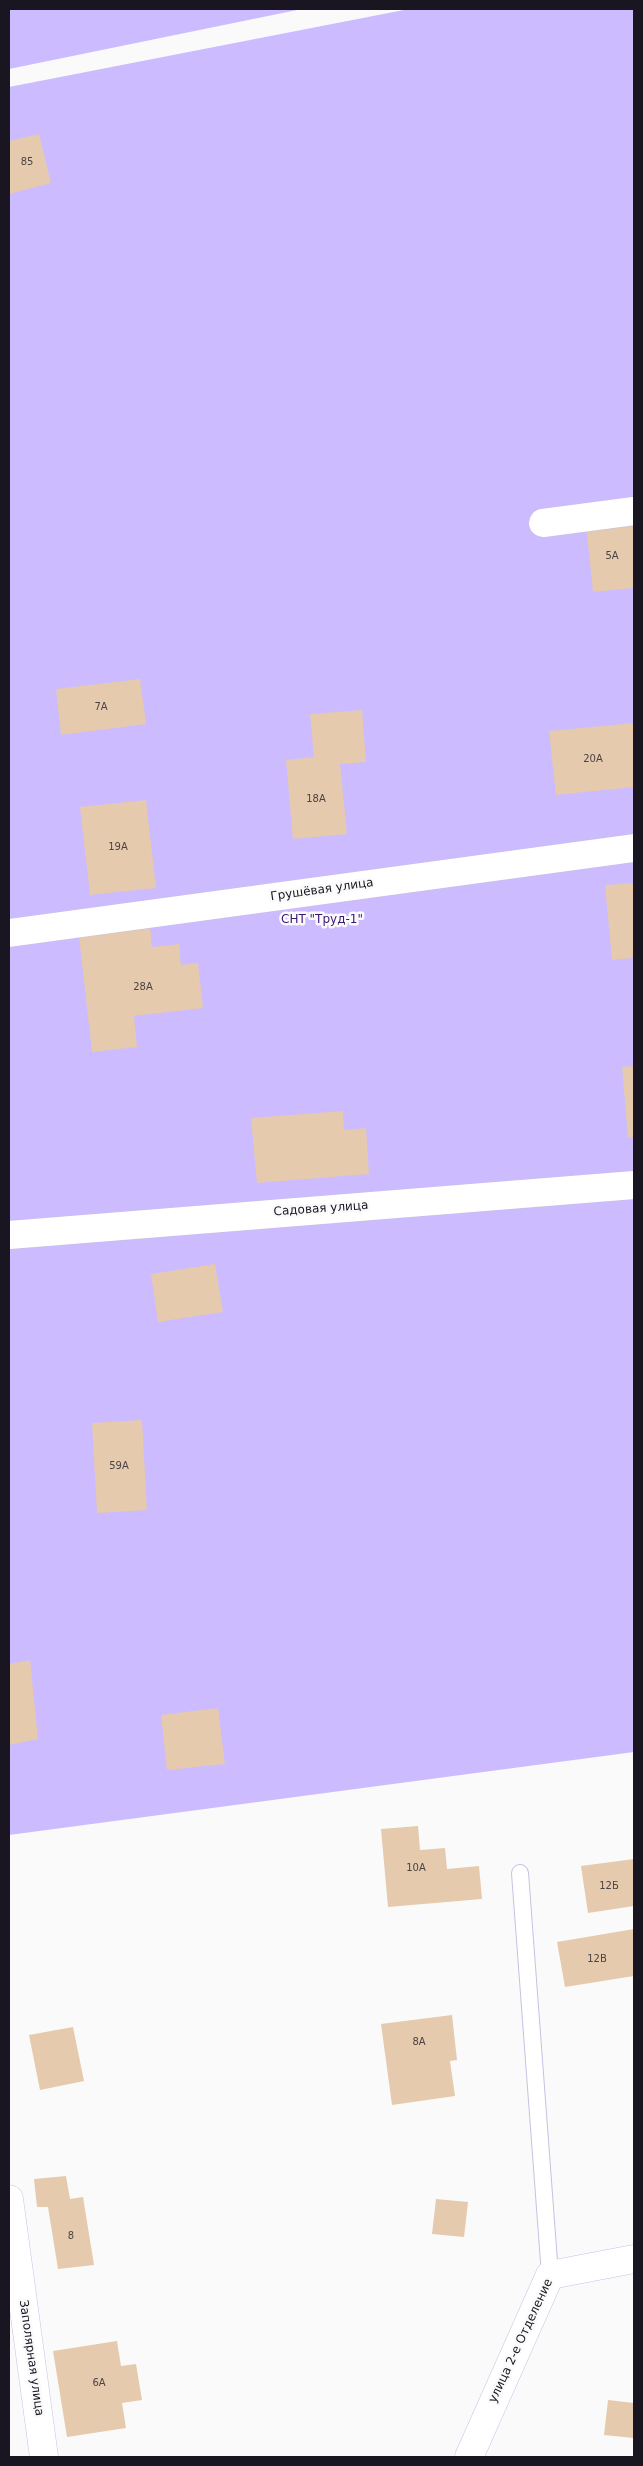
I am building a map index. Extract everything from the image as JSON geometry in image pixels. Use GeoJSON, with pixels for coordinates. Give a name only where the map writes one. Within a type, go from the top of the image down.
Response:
{"type":"FeatureCollection","features":[{"type":"Feature","properties":{"kind":"street"},"geometry":{"type":"LineString","coordinates":[[543,523],[634,511]]}},
{"type":"Feature","properties":{"kind":"street","name":"Грушёвая улица"},"geometry":{"type":"LineString","coordinates":[[9,933],[634,848]]}},
{"type":"Feature","properties":{"kind":"street","name":"Садовая улица"},"geometry":{"type":"LineString","coordinates":[[9,1235],[634,1186]]}},
{"type":"Feature","properties":{"kind":"street","name":"Заполярная улица"},"geometry":{"type":"LineString","coordinates":[[9,2200],[44,2457]]}},
{"type":"Feature","properties":{"kind":"street","name":"улица 2-е Отделение"},"geometry":{"type":"LineString","coordinates":[[469,2457],[550,2275],[634,2259]]}},
{"type":"Feature","properties":{"kind":"lane"},"geometry":{"type":"LineString","coordinates":[[520,1873],[550,2275]]}},
{"type":"Feature","properties":{"kind":"green space"},"geometry":{"type":"Polygon","coordinates":[[[9,9],[302,9],[9,69],[9,9]]]}},
{"type":"Feature","properties":{"kind":"green space","name":"СНТ \"Труд-1\""},"geometry":{"type":"Polygon","coordinates":[[[409,9],[634,9],[634,1752],[9,1835],[9,87],[409,9]]]}},
{"type":"Feature","properties":{"kind":"building"},"geometry":{"type":"Polygon","coordinates":[[[39,134],[51,183],[9,194],[9,141],[39,134]]]}},
{"type":"Feature","properties":{"kind":"building"},"geometry":{"type":"Polygon","coordinates":[[[634,519],[634,588],[593,592],[586,524],[634,519]]]}},
{"type":"Feature","properties":{"kind":"building"},"geometry":{"type":"Polygon","coordinates":[[[140,679],[146,724],[61,735],[56,689],[140,679]]]}},
{"type":"Feature","properties":{"kind":"building"},"geometry":{"type":"Polygon","coordinates":[[[362,710],[366,762],[340,764],[347,834],[293,839],[286,760],[314,757],[310,714],[362,710]]]}},
{"type":"Feature","properties":{"kind":"building"},"geometry":{"type":"Polygon","coordinates":[[[634,723],[634,787],[556,795],[549,731],[634,723]]]}},
{"type":"Feature","properties":{"kind":"building"},"geometry":{"type":"Polygon","coordinates":[[[146,800],[156,888],[90,895],[80,807],[146,800]]]}},
{"type":"Feature","properties":{"kind":"building"},"geometry":{"type":"Polygon","coordinates":[[[634,883],[634,958],[612,960],[605,885],[634,883]]]}},
{"type":"Feature","properties":{"kind":"building"},"geometry":{"type":"Polygon","coordinates":[[[150,927],[152,947],[179,944],[181,965],[198,963],[203,1008],[134,1016],[137,1047],[92,1052],[79,936],[150,927]]]}},
{"type":"Feature","properties":{"kind":"building"},"geometry":{"type":"Polygon","coordinates":[[[634,1066],[634,1137],[628,1138],[622,1067],[634,1066]]]}},
{"type":"Feature","properties":{"kind":"building"},"geometry":{"type":"Polygon","coordinates":[[[343,1111],[344,1130],[366,1128],[369,1174],[257,1183],[251,1118],[343,1111]]]}},
{"type":"Feature","properties":{"kind":"building"},"geometry":{"type":"Polygon","coordinates":[[[215,1264],[223,1312],[158,1322],[151,1274],[215,1264]]]}},
{"type":"Feature","properties":{"kind":"building"},"geometry":{"type":"Polygon","coordinates":[[[142,1420],[147,1510],[97,1513],[92,1423],[142,1420]]]}},
{"type":"Feature","properties":{"kind":"building"},"geometry":{"type":"Polygon","coordinates":[[[30,1660],[38,1739],[9,1745],[9,1664],[30,1660]]]}},
{"type":"Feature","properties":{"kind":"building"},"geometry":{"type":"Polygon","coordinates":[[[218,1708],[225,1764],[167,1770],[161,1715],[218,1708]]]}},
{"type":"Feature","properties":{"kind":"building"},"geometry":{"type":"Polygon","coordinates":[[[418,1826],[420,1850],[445,1848],[447,1869],[479,1866],[482,1899],[388,1907],[381,1829],[418,1826]]]}},
{"type":"Feature","properties":{"kind":"building"},"geometry":{"type":"Polygon","coordinates":[[[634,1859],[634,1906],[588,1913],[581,1866],[634,1859]]]}},
{"type":"Feature","properties":{"kind":"building"},"geometry":{"type":"Polygon","coordinates":[[[634,1929],[634,1976],[565,1987],[557,1942],[634,1929]]]}},
{"type":"Feature","properties":{"kind":"building"},"geometry":{"type":"Polygon","coordinates":[[[452,2015],[457,2060],[450,2061],[455,2096],[392,2105],[381,2024],[452,2015]]]}},
{"type":"Feature","properties":{"kind":"building"},"geometry":{"type":"Polygon","coordinates":[[[73,2027],[84,2081],[40,2090],[29,2035],[73,2027]]]}},
{"type":"Feature","properties":{"kind":"building"},"geometry":{"type":"Polygon","coordinates":[[[66,2176],[70,2199],[83,2197],[94,2265],[58,2269],[48,2207],[37,2207],[34,2179],[66,2176]]]}},
{"type":"Feature","properties":{"kind":"building"},"geometry":{"type":"Polygon","coordinates":[[[436,2199],[468,2202],[464,2237],[432,2234],[436,2199]]]}},
{"type":"Feature","properties":{"kind":"building"},"geometry":{"type":"Polygon","coordinates":[[[117,2341],[121,2366],[136,2364],[142,2400],[122,2403],[126,2428],[67,2437],[53,2351],[117,2341]]]}},
{"type":"Feature","properties":{"kind":"building"},"geometry":{"type":"Polygon","coordinates":[[[608,2400],[634,2403],[634,2438],[604,2435],[608,2400]]]}}]}
